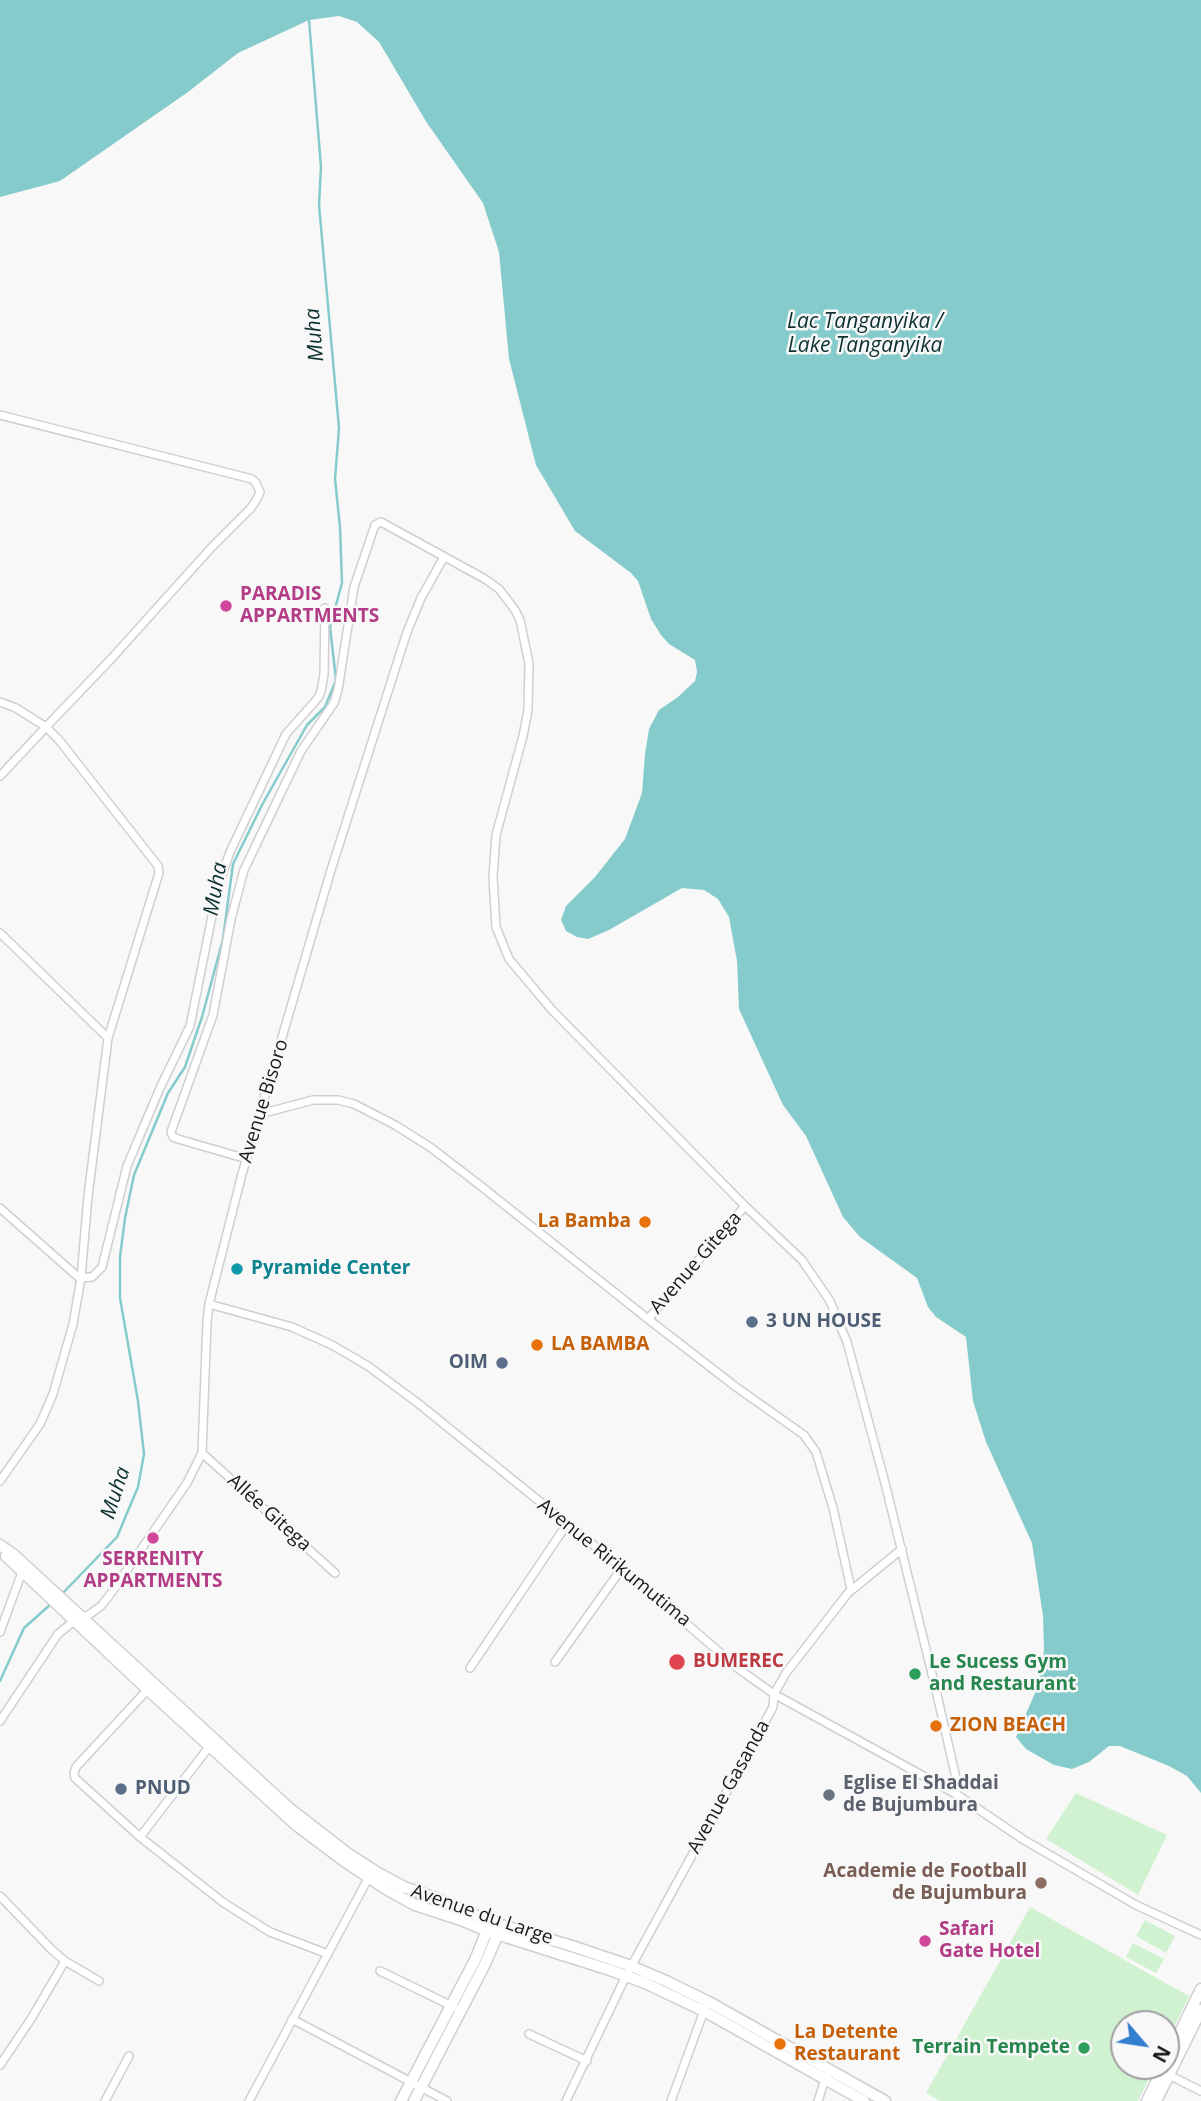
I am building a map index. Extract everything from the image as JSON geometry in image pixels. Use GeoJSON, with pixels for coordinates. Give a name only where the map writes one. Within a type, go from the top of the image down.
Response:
{"type":"FeatureCollection","features":[{"type":"Feature","properties":{"kind":"main road","name":"Avenue du Large"},"geometry":{"type":"LineString","coordinates":[[0,1547],[22,1572],[47,1590]]}},
{"type":"Feature","properties":{"kind":"main road","name":"Avenue du Large"},"geometry":{"type":"LineString","coordinates":[[0,1547],[13,1554],[62,1605],[212,1743],[296,1825],[323,1846],[371,1874],[436,1899],[494,1928],[628,1971],[706,2006],[827,2073],[885,2101]]}},
{"type":"Feature","properties":{"kind":"main road"},"geometry":{"type":"LineString","coordinates":[[401,2101],[485,1964],[494,1928]]}},
{"type":"Feature","properties":{"kind":"main road"},"geometry":{"type":"LineString","coordinates":[[1180,2032],[1201,1989]]}},
{"type":"Feature","properties":{"kind":"main road"},"geometry":{"type":"LineString","coordinates":[[414,2101],[456,2008]]}},
{"type":"Feature","properties":{"kind":"main road"},"geometry":{"type":"LineString","coordinates":[[1180,2046],[1201,2010]]}},
{"type":"Feature","properties":{"kind":"main road","name":"Avenue du Large"},"geometry":{"type":"LineString","coordinates":[[827,2073],[864,2101]]}},
{"type":"Feature","properties":{"kind":"main road"},"geometry":{"type":"LineString","coordinates":[[1147,2101],[1160,2080]]}},
{"type":"Feature","properties":{"kind":"main road"},"geometry":{"type":"LineString","coordinates":[[1156,2101],[1162,2080]]}},
{"type":"Feature","properties":{"kind":"street"},"geometry":{"type":"LineString","coordinates":[[0,415],[252,479],[259,489],[259,495],[251,508],[0,776]]}},
{"type":"Feature","properties":{"kind":"street"},"geometry":{"type":"LineString","coordinates":[[247,1159],[178,1139],[173,1137],[171,1132],[213,1015],[231,919],[244,870],[301,751],[334,703],[354,587],[375,525],[385,522],[485,579],[505,594],[520,620],[528,657],[529,694],[526,724],[499,820],[494,848],[494,914],[503,949],[512,964],[552,1010],[802,1261],[830,1301],[847,1342],[902,1549],[956,1778],[956,1794]]}},
{"type":"Feature","properties":{"kind":"street","name":"Avenue Bisoro"},"geometry":{"type":"LineString","coordinates":[[0,1721],[58,1634],[101,1606],[109,1596],[187,1483],[202,1453],[206,1322],[247,1159],[331,870],[407,632],[421,598],[444,557]]}},
{"type":"Feature","properties":{"kind":"street"},"geometry":{"type":"LineString","coordinates":[[0,1208],[81,1278],[92,1277],[102,1267],[127,1166],[193,1016],[216,893],[230,852],[286,734],[321,691],[324,674],[325,608]]}},
{"type":"Feature","properties":{"kind":"street"},"geometry":{"type":"LineString","coordinates":[[0,702],[31,716],[60,740],[159,869],[108,1038],[88,1196],[81,1278],[73,1324],[53,1394],[40,1424],[0,1480]]}},
{"type":"Feature","properties":{"kind":"street"},"geometry":{"type":"LineString","coordinates":[[0,933],[108,1038]]}},
{"type":"Feature","properties":{"kind":"street"},"geometry":{"type":"LineString","coordinates":[[260,1114],[325,1099],[354,1104],[395,1125],[439,1154],[648,1319],[804,1436],[812,1446],[833,1508],[851,1589]]}},
{"type":"Feature","properties":{"kind":"street","name":"Avenue Gitega"},"geometry":{"type":"LineString","coordinates":[[648,1319],[745,1206]]}},
{"type":"Feature","properties":{"kind":"street","name":"Avenue Ririkumutima"},"geometry":{"type":"LineString","coordinates":[[209,1304],[292,1327],[332,1345],[368,1366],[622,1568],[740,1670],[774,1694],[956,1794],[1024,1840],[1136,1905],[1201,1935]]}},
{"type":"Feature","properties":{"kind":"street","name":"Allée Gitega"},"geometry":{"type":"LineString","coordinates":[[202,1453],[335,1573]]}},
{"type":"Feature","properties":{"kind":"street"},"geometry":{"type":"LineString","coordinates":[[470,1668],[567,1524]]}},
{"type":"Feature","properties":{"kind":"street","name":"Avenue Gasanda"},"geometry":{"type":"LineString","coordinates":[[566,2101],[628,1971],[773,1707],[774,1694],[786,1673],[851,1589],[902,1549]]}},
{"type":"Feature","properties":{"kind":"street"},"geometry":{"type":"LineString","coordinates":[[555,1662],[622,1568]]}},
{"type":"Feature","properties":{"kind":"street"},"geometry":{"type":"LineString","coordinates":[[0,1632],[22,1572]]}},
{"type":"Feature","properties":{"kind":"street"},"geometry":{"type":"LineString","coordinates":[[150,1687],[76,1767],[75,1778],[140,1837],[224,1903],[281,1937],[328,1954]]}},
{"type":"Feature","properties":{"kind":"street"},"geometry":{"type":"LineString","coordinates":[[140,1837],[212,1743]]}},
{"type":"Feature","properties":{"kind":"street"},"geometry":{"type":"LineString","coordinates":[[248,2101],[371,1874]]}},
{"type":"Feature","properties":{"kind":"street"},"geometry":{"type":"LineString","coordinates":[[0,1896],[65,1961],[99,1981]]}},
{"type":"Feature","properties":{"kind":"street"},"geometry":{"type":"LineString","coordinates":[[0,2065],[65,1961]]}},
{"type":"Feature","properties":{"kind":"street"},"geometry":{"type":"LineString","coordinates":[[380,1971],[456,2008]]}},
{"type":"Feature","properties":{"kind":"street"},"geometry":{"type":"LineString","coordinates":[[671,2101],[706,2006]]}},
{"type":"Feature","properties":{"kind":"street"},"geometry":{"type":"LineString","coordinates":[[292,2019],[447,2101]]}},
{"type":"Feature","properties":{"kind":"street"},"geometry":{"type":"LineString","coordinates":[[529,2035],[587,2061]]}},
{"type":"Feature","properties":{"kind":"street"},"geometry":{"type":"LineString","coordinates":[[105,2101],[129,2056]]}},
{"type":"Feature","properties":{"kind":"street"},"geometry":{"type":"LineString","coordinates":[[818,2101],[827,2073]]}},
{"type":"Feature","properties":{"kind":"street"},"geometry":{"type":"LineString","coordinates":[[1180,2079],[1201,2091]]}},
{"type":"Feature","properties":{"kind":"green space"},"geometry":{"type":"Polygon","coordinates":[[[1076,1793],[1167,1835],[1138,1895],[1046,1839],[1076,1793]]]}},
{"type":"Feature","properties":{"kind":"green space"},"geometry":{"type":"Polygon","coordinates":[[[1030,1907],[1189,1996],[1180,2015],[1180,2010],[1110,2010],[1110,2080],[1148,2080],[1138,2101],[940,2101],[926,2093],[1030,1907]]]}},
{"type":"Feature","properties":{"kind":"green space"},"geometry":{"type":"Polygon","coordinates":[[[1145,1920],[1175,1936],[1166,1953],[1136,1936],[1145,1920]]]}},
{"type":"Feature","properties":{"kind":"green space"},"geometry":{"type":"Polygon","coordinates":[[[1133,1943],[1164,1959],[1156,1973],[1126,1957],[1133,1943]]]}},
{"type":"Feature","properties":{"kind":"water","name":"Lac Tanganyika / Lake Tanganyika"},"geometry":{"type":"Polygon","coordinates":[[[0,0],[1201,0],[1201,1793],[1187,1776],[1120,1746],[1109,1746],[1089,1762],[1072,1769],[1054,1765],[1026,1749],[1016,1737],[1038,1686],[1044,1650],[1043,1616],[1032,1543],[986,1442],[973,1401],[966,1337],[936,1317],[928,1307],[917,1278],[860,1237],[843,1217],[806,1136],[783,1105],[739,1009],[737,961],[729,917],[718,899],[704,890],[682,888],[609,930],[588,939],[566,931],[561,920],[566,906],[595,877],[625,839],[642,793],[649,729],[659,710],[695,681],[695,660],[669,644],[661,635],[651,619],[638,581],[631,573],[575,531],[536,465],[509,359],[499,252],[483,203],[427,123],[379,42],[357,22],[339,16],[309,20],[238,53],[188,92],[60,181],[0,197],[0,0]]]}},
{"type":"Feature","properties":{"kind":"waterway","name":"Muha"},"geometry":{"type":"LineString","coordinates":[[61,1595],[117,1537],[138,1487],[144,1454],[138,1401],[120,1298],[120,1257],[134,1175],[168,1093],[185,1067],[202,1017],[223,939],[233,864],[262,805],[307,725],[325,707],[336,680],[330,627],[342,583],[335,479],[339,428],[319,205],[321,167],[309,20]]}},
{"type":"Feature","properties":{"kind":"waterway","name":"Muha"},"geometry":{"type":"LineString","coordinates":[[0,1681],[24,1628],[51,1604]]}},
{"type":"Feature","properties":{"kind":"place","name":"PARADIS APPARTMENTS"},"geometry":{"type":"Point","coordinates":[226,606]}},
{"type":"Feature","properties":{"kind":"place","name":"La Bamba"},"geometry":{"type":"Point","coordinates":[645,1222]}},
{"type":"Feature","properties":{"kind":"place","name":"Pyramide Center"},"geometry":{"type":"Point","coordinates":[237,1269]}},
{"type":"Feature","properties":{"kind":"place","name":"3 UN HOUSE"},"geometry":{"type":"Point","coordinates":[752,1322]}},
{"type":"Feature","properties":{"kind":"place","name":"LA BAMBA"},"geometry":{"type":"Point","coordinates":[537,1345]}},
{"type":"Feature","properties":{"kind":"place","name":"OIM"},"geometry":{"type":"Point","coordinates":[502,1363]}},
{"type":"Feature","properties":{"kind":"place","name":"SERRENITY APPARTMENTS"},"geometry":{"type":"Point","coordinates":[153,1538]}},
{"type":"Feature","properties":{"kind":"place","name":"BUMEREC"},"geometry":{"type":"Point","coordinates":[677,1662]}},
{"type":"Feature","properties":{"kind":"place","name":"Le Sucess Gym and Restaurant"},"geometry":{"type":"Point","coordinates":[915,1674]}},
{"type":"Feature","properties":{"kind":"place","name":"ZION BEACH"},"geometry":{"type":"Point","coordinates":[936,1726]}},
{"type":"Feature","properties":{"kind":"place","name":"PNUD"},"geometry":{"type":"Point","coordinates":[121,1789]}},
{"type":"Feature","properties":{"kind":"place","name":"Eglise El Shaddai de Bujumbura"},"geometry":{"type":"Point","coordinates":[829,1795]}},
{"type":"Feature","properties":{"kind":"place","name":"Academie de Football de Bujumbura"},"geometry":{"type":"Point","coordinates":[1041,1883]}},
{"type":"Feature","properties":{"kind":"place","name":"Safari Gate Hotel"},"geometry":{"type":"Point","coordinates":[925,1941]}},
{"type":"Feature","properties":{"kind":"place","name":"La Detente Restaurant"},"geometry":{"type":"Point","coordinates":[780,2044]}},
{"type":"Feature","properties":{"kind":"place","name":"Terrain Tempete"},"geometry":{"type":"Point","coordinates":[1084,2048]}}]}
